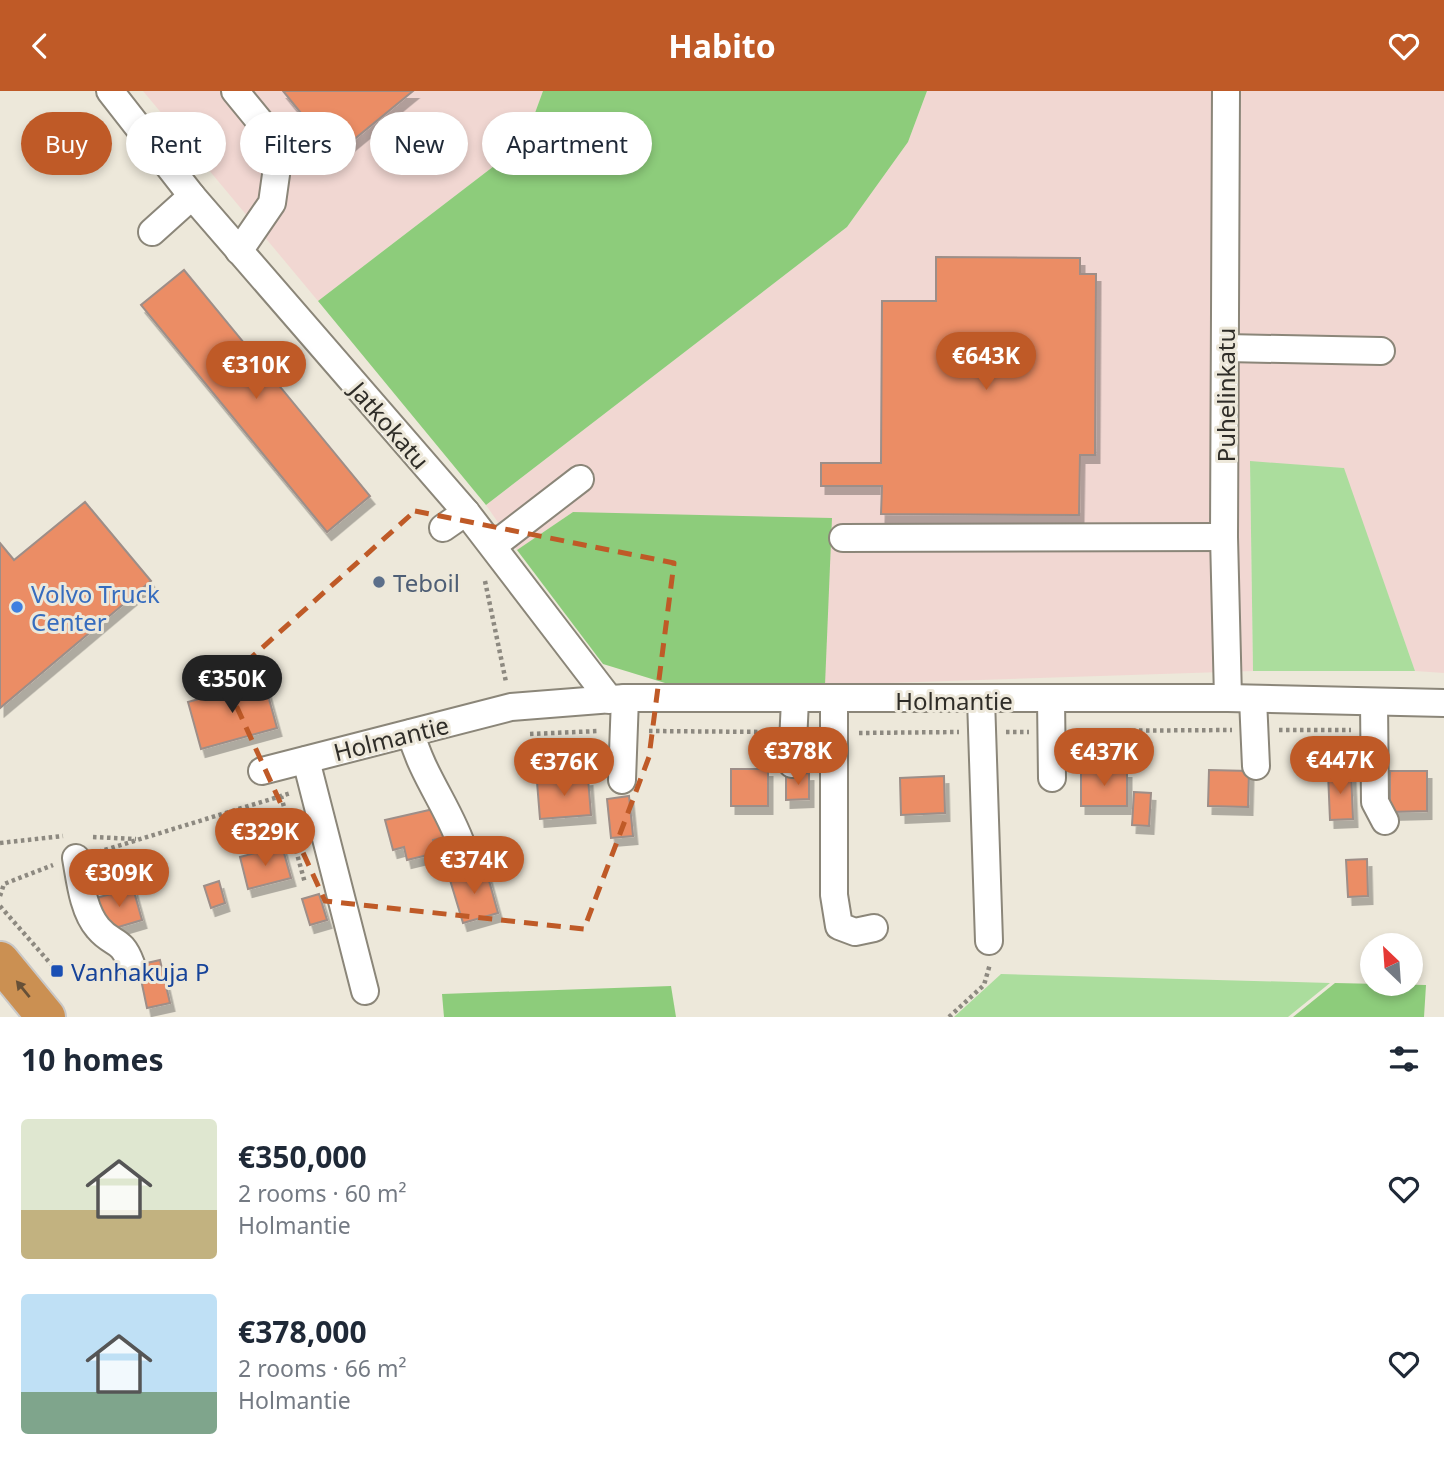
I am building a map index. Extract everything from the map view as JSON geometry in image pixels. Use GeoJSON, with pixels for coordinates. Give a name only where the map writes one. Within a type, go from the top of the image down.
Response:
{"type":"FeatureCollection","features":[{"type":"Feature","properties":{"kind":"highway"},"geometry":{"type":"LineString","coordinates":[[0,961],[46,1017]]}},
{"type":"Feature","properties":{"kind":"street","name":"Jatkokatu"},"geometry":{"type":"LineString","coordinates":[[110,91],[192,196],[466,512],[618,699]]}},
{"type":"Feature","properties":{"kind":"street"},"geometry":{"type":"LineString","coordinates":[[235,91],[280,146],[272,203],[239,250]]}},
{"type":"Feature","properties":{"kind":"street","name":"Puhelinkatu"},"geometry":{"type":"LineString","coordinates":[[1226,91],[1224,537],[1240,699],[1255,766]]}},
{"type":"Feature","properties":{"kind":"street"},"geometry":{"type":"LineString","coordinates":[[152,232],[192,196]]}},
{"type":"Feature","properties":{"kind":"street"},"geometry":{"type":"LineString","coordinates":[[1226,348],[1381,351]]}},
{"type":"Feature","properties":{"kind":"street"},"geometry":{"type":"LineString","coordinates":[[493,547],[580,479]]}},
{"type":"Feature","properties":{"kind":"street"},"geometry":{"type":"LineString","coordinates":[[443,528],[466,512]]}},
{"type":"Feature","properties":{"kind":"street"},"geometry":{"type":"LineString","coordinates":[[843,537],[1224,537]]}},
{"type":"Feature","properties":{"kind":"street"},"geometry":{"type":"LineString","coordinates":[[618,699],[622,781]]}},
{"type":"Feature","properties":{"kind":"street","name":"Holmantie"},"geometry":{"type":"LineString","coordinates":[[268,770],[396,731],[511,707],[618,699],[1240,699],[1444,703]]}},
{"type":"Feature","properties":{"kind":"street"},"geometry":{"type":"LineString","coordinates":[[981,699],[989,941]]}},
{"type":"Feature","properties":{"kind":"street"},"geometry":{"type":"LineString","coordinates":[[1051,699],[1052,778]]}},
{"type":"Feature","properties":{"kind":"street"},"geometry":{"type":"LineString","coordinates":[[792,764],[795,700]]}},
{"type":"Feature","properties":{"kind":"street"},"geometry":{"type":"LineString","coordinates":[[834,700],[834,895],[839,926],[855,932],[874,928]]}},
{"type":"Feature","properties":{"kind":"street"},"geometry":{"type":"LineString","coordinates":[[1374,702],[1375,802],[1385,821]]}},
{"type":"Feature","properties":{"kind":"street"},"geometry":{"type":"LineString","coordinates":[[396,731],[418,760],[457,831],[464,852]]}},
{"type":"Feature","properties":{"kind":"street"},"geometry":{"type":"LineString","coordinates":[[306,760],[365,991]]}},
{"type":"Feature","properties":{"kind":"street"},"geometry":{"type":"LineString","coordinates":[[76,858],[89,914],[98,929],[125,946],[131,964]]}},
{"type":"Feature","properties":{"kind":"path"},"geometry":{"type":"LineString","coordinates":[[493,547],[482,570],[511,707]]}},
{"type":"Feature","properties":{"kind":"path"},"geometry":{"type":"LineString","coordinates":[[268,770],[305,883]]}},
{"type":"Feature","properties":{"kind":"path"},"geometry":{"type":"LineString","coordinates":[[0,906],[57,971]]}},
{"type":"Feature","properties":{"kind":"path"},"geometry":{"type":"LineString","coordinates":[[949,1017],[984,985],[990,966],[989,941]]}},
{"type":"Feature","properties":{"kind":"highlighted area"},"geometry":{"type":"Polygon","coordinates":[[[415,511],[674,563],[649,757],[584,929],[325,901],[225,681],[415,511]]]}},
{"type":"Feature","properties":{"kind":"shaded area"},"geometry":{"type":"Polygon","coordinates":[[[143,91],[543,91],[535,112],[482,112],[482,175],[318,301],[213,175],[226,175],[226,112],[160,112],[143,91]]]}},
{"type":"Feature","properties":{"kind":"shaded area"},"geometry":{"type":"Polygon","coordinates":[[[927,91],[1444,91],[1444,673],[1415,671],[1343,468],[1250,462],[1253,671],[825,685],[573,512],[517,550],[486,505],[847,227],[908,142],[927,91]]]}},
{"type":"Feature","properties":{"kind":"green space"},"geometry":{"type":"Polygon","coordinates":[[[543,91],[927,91],[908,142],[847,227],[486,505],[318,301],[482,175],[652,175],[652,112],[535,112],[543,91]]]}},
{"type":"Feature","properties":{"kind":"green space"},"geometry":{"type":"Polygon","coordinates":[[[1250,461],[1344,468],[1415,671],[1253,671],[1250,461]]]}},
{"type":"Feature","properties":{"kind":"green space"},"geometry":{"type":"Polygon","coordinates":[[[573,512],[832,518],[825,685],[665,683],[603,664],[517,550],[573,512]]]}},
{"type":"Feature","properties":{"kind":"green space"},"geometry":{"type":"Polygon","coordinates":[[[1001,974],[1330,983],[1288,1017],[954,1017],[1001,974]]]}},
{"type":"Feature","properties":{"kind":"green space"},"geometry":{"type":"Polygon","coordinates":[[[1335,983],[1360,984],[1360,996],[1423,996],[1423,985],[1426,985],[1424,1017],[1293,1017],[1335,983]]]}},
{"type":"Feature","properties":{"kind":"green space"},"geometry":{"type":"Polygon","coordinates":[[[671,986],[676,1017],[444,1017],[442,994],[671,986]]]}},
{"type":"Feature","properties":{"kind":"building"},"geometry":{"type":"Polygon","coordinates":[[[283,91],[413,91],[387,112],[370,112],[370,126],[356,138],[356,112],[300,112],[283,91]]]}},
{"type":"Feature","properties":{"kind":"building"},"geometry":{"type":"Polygon","coordinates":[[[936,257],[1080,258],[1080,274],[1096,274],[1095,455],[1080,455],[1079,515],[881,514],[882,486],[821,486],[821,463],[881,463],[882,301],[936,301],[936,257]]]}},
{"type":"Feature","properties":{"kind":"building"},"geometry":{"type":"Polygon","coordinates":[[[184,270],[370,496],[327,532],[141,305],[184,270]]]}},
{"type":"Feature","properties":{"kind":"building"},"geometry":{"type":"Polygon","coordinates":[[[85,502],[151,581],[0,708],[0,543],[14,560],[85,502]]]}},
{"type":"Feature","properties":{"kind":"building"},"geometry":{"type":"Polygon","coordinates":[[[264,681],[277,728],[201,749],[188,702],[264,681]]]}},
{"type":"Feature","properties":{"kind":"building"},"geometry":{"type":"Polygon","coordinates":[[[731,769],[768,769],[768,806],[731,806],[731,769]]]}},
{"type":"Feature","properties":{"kind":"building"},"geometry":{"type":"Polygon","coordinates":[[[1081,770],[1127,770],[1127,806],[1081,806],[1081,770]]]}},
{"type":"Feature","properties":{"kind":"building"},"geometry":{"type":"Polygon","coordinates":[[[1209,770],[1249,771],[1248,807],[1208,806],[1209,770]]]}},
{"type":"Feature","properties":{"kind":"building"},"geometry":{"type":"Polygon","coordinates":[[[1390,771],[1427,771],[1427,811],[1390,812],[1390,771]]]}},
{"type":"Feature","properties":{"kind":"building"},"geometry":{"type":"Polygon","coordinates":[[[1351,772],[1353,819],[1330,820],[1328,773],[1351,772]]]}},
{"type":"Feature","properties":{"kind":"building"},"geometry":{"type":"Polygon","coordinates":[[[809,773],[809,799],[786,800],[786,774],[809,773]]]}},
{"type":"Feature","properties":{"kind":"building"},"geometry":{"type":"Polygon","coordinates":[[[944,776],[945,813],[901,815],[900,778],[944,776]]]}},
{"type":"Feature","properties":{"kind":"building"},"geometry":{"type":"Polygon","coordinates":[[[588,778],[591,815],[540,819],[537,782],[588,778]]]}},
{"type":"Feature","properties":{"kind":"building"},"geometry":{"type":"Polygon","coordinates":[[[1134,792],[1151,793],[1149,826],[1132,825],[1134,792]]]}},
{"type":"Feature","properties":{"kind":"building"},"geometry":{"type":"Polygon","coordinates":[[[629,796],[633,836],[611,838],[607,799],[629,796]]]}},
{"type":"Feature","properties":{"kind":"building"},"geometry":{"type":"Polygon","coordinates":[[[438,808],[445,837],[433,840],[436,853],[407,860],[404,847],[393,850],[385,820],[438,808]]]}},
{"type":"Feature","properties":{"kind":"building"},"geometry":{"type":"Polygon","coordinates":[[[282,846],[291,878],[248,889],[240,857],[282,846]]]}},
{"type":"Feature","properties":{"kind":"building"},"geometry":{"type":"Polygon","coordinates":[[[1367,859],[1368,896],[1348,897],[1346,860],[1367,859]]]}},
{"type":"Feature","properties":{"kind":"building"},"geometry":{"type":"Polygon","coordinates":[[[486,870],[498,913],[463,923],[450,880],[486,870]]]}},
{"type":"Feature","properties":{"kind":"building"},"geometry":{"type":"Polygon","coordinates":[[[219,881],[225,903],[211,908],[204,886],[219,881]]]}},
{"type":"Feature","properties":{"kind":"building"},"geometry":{"type":"Polygon","coordinates":[[[133,888],[142,920],[105,931],[96,898],[133,888]]]}},
{"type":"Feature","properties":{"kind":"building"},"geometry":{"type":"Polygon","coordinates":[[[319,894],[327,920],[310,925],[302,899],[319,894]]]}},
{"type":"Feature","properties":{"kind":"building"},"geometry":{"type":"Polygon","coordinates":[[[160,960],[170,1003],[147,1008],[138,965],[160,960]]]}},
{"type":"Feature","properties":{"kind":"place","name":"Teboil"},"geometry":{"type":"Point","coordinates":[379,582]}},
{"type":"Feature","properties":{"kind":"place","name":"Volvo Truck Center"},"geometry":{"type":"Point","coordinates":[17,607]}},
{"type":"Feature","properties":{"kind":"place","name":"Vanhakuja P"},"geometry":{"type":"Point","coordinates":[57,971]}}]}
